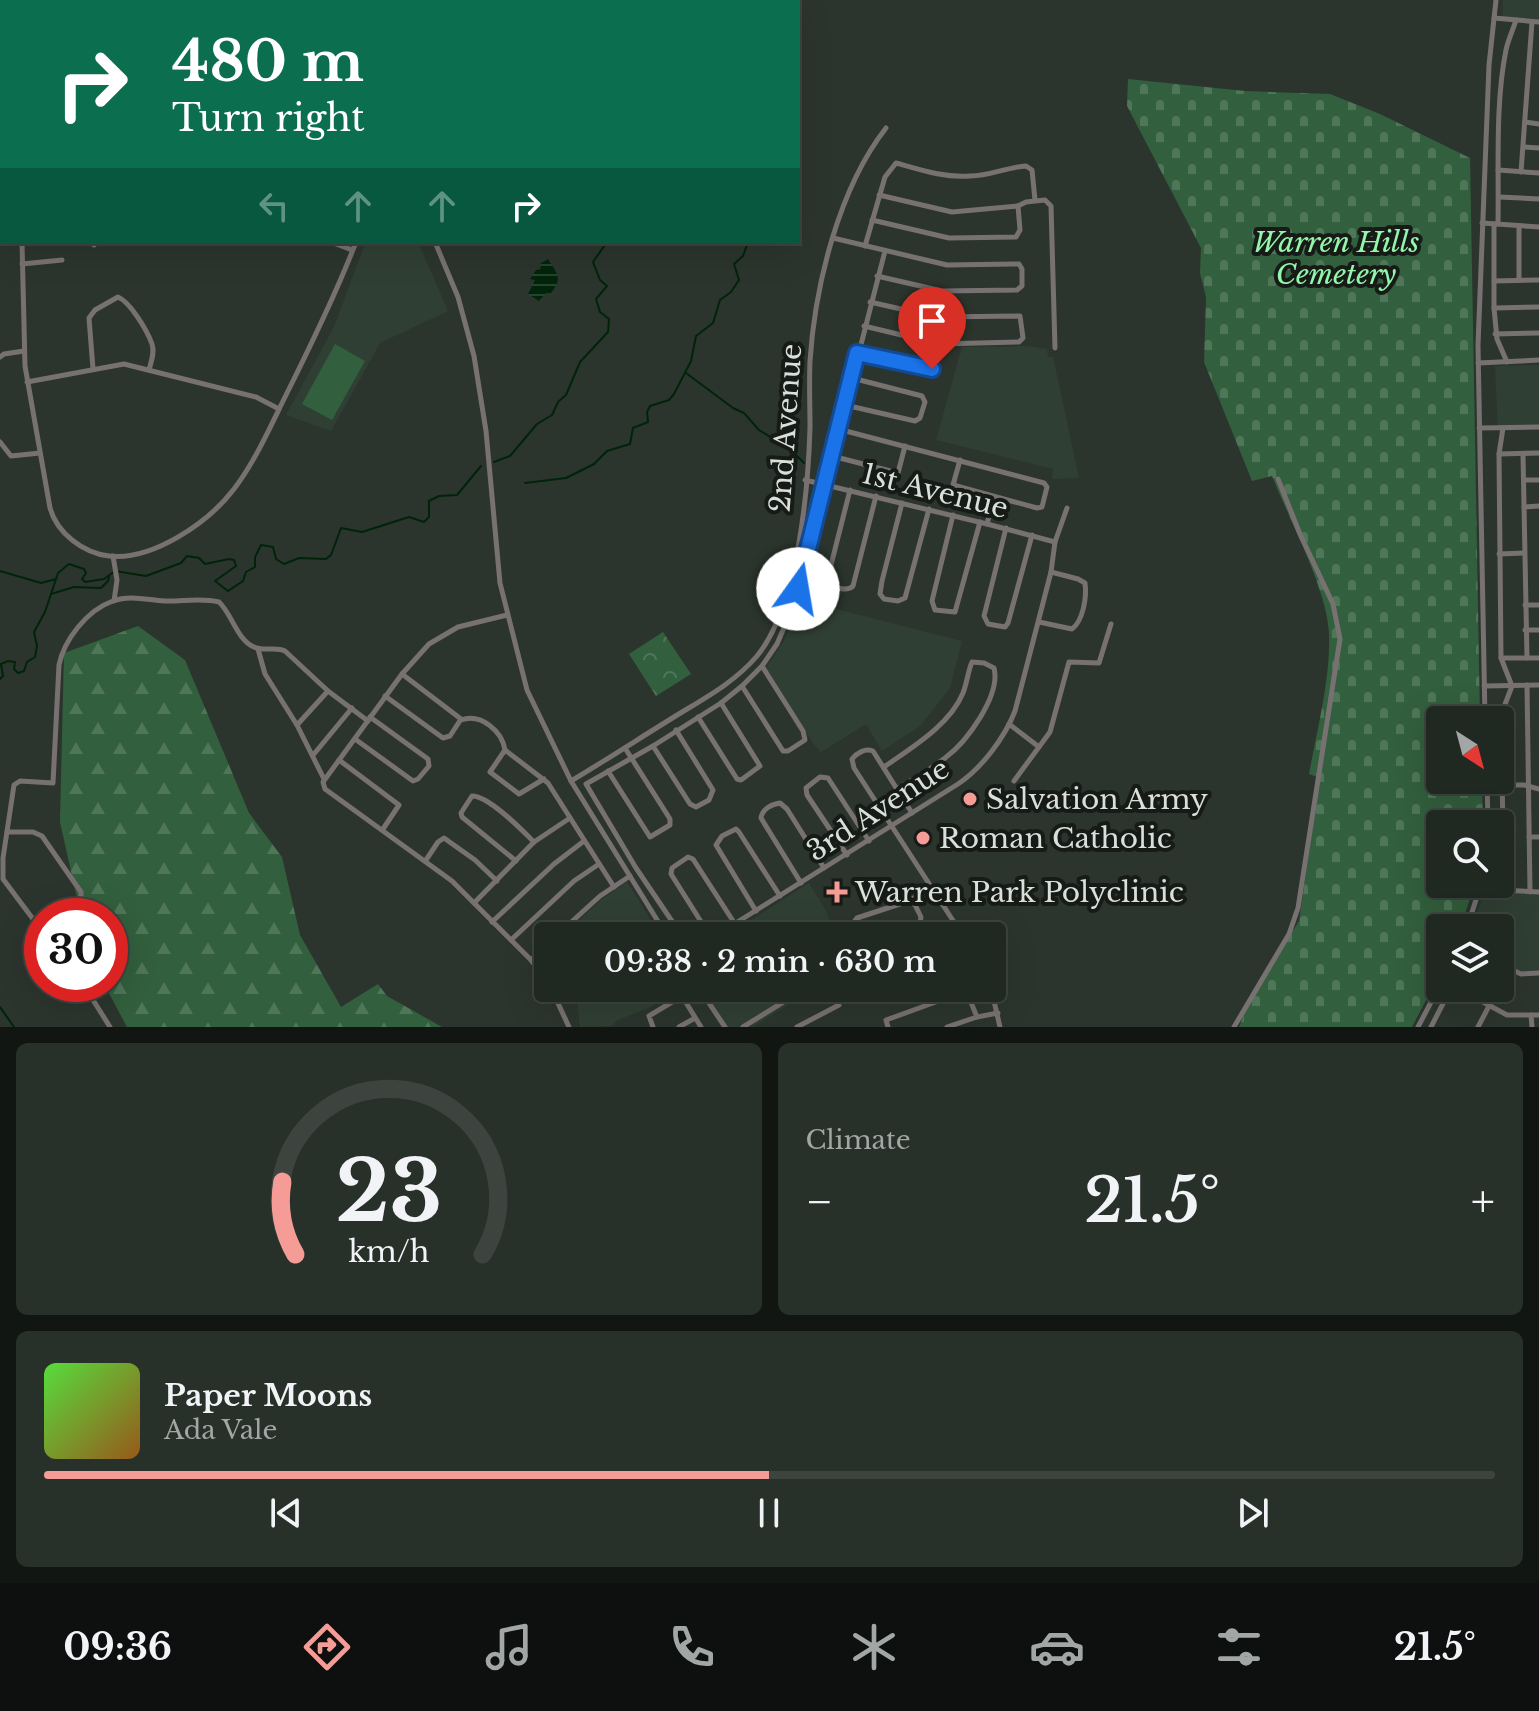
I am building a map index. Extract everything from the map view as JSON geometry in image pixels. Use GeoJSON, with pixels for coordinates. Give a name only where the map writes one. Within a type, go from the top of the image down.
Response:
{"type":"FeatureCollection","features":[{"type":"Feature","properties":{"kind":"street"},"geometry":{"type":"LineString","coordinates":[[1485,706],[1478,363],[1489,65],[1496,0]]}},
{"type":"Feature","properties":{"kind":"street"},"geometry":{"type":"LineString","coordinates":[[1494,18],[1536,22],[1521,172]]}},
{"type":"Feature","properties":{"kind":"street"},"geometry":{"type":"LineString","coordinates":[[1507,362],[1495,334],[1494,281],[1506,49],[1516,20]]}},
{"type":"Feature","properties":{"kind":"street"},"geometry":{"type":"LineString","coordinates":[[1531,48],[1539,48]]}},
{"type":"Feature","properties":{"kind":"street"},"geometry":{"type":"LineString","coordinates":[[1530,74],[1539,74]]}},
{"type":"Feature","properties":{"kind":"street"},"geometry":{"type":"LineString","coordinates":[[1528,98],[1539,99]]}},
{"type":"Feature","properties":{"kind":"street"},"geometry":{"type":"LineString","coordinates":[[1525,122],[1539,124]]}},
{"type":"Feature","properties":{"kind":"street","name":"2nd Avenue"},"geometry":{"type":"LineString","coordinates":[[571,781],[724,687],[759,653],[777,623],[795,553],[805,480],[812,337],[818,296],[833,238],[857,176],[886,128]]}},
{"type":"Feature","properties":{"kind":"street"},"geometry":{"type":"LineString","coordinates":[[1524,147],[1539,148]]}},
{"type":"Feature","properties":{"kind":"street"},"geometry":{"type":"LineString","coordinates":[[865,246],[885,177],[896,163],[956,177],[1026,166],[1032,170],[1035,200]]}},
{"type":"Feature","properties":{"kind":"street"},"geometry":{"type":"LineString","coordinates":[[1498,170],[1539,173]]}},
{"type":"Feature","properties":{"kind":"street"},"geometry":{"type":"LineString","coordinates":[[879,195],[952,212],[1018,206],[1045,200],[1052,209],[1055,348]]}},
{"type":"Feature","properties":{"kind":"street"},"geometry":{"type":"LineString","coordinates":[[1499,197],[1539,199]]}},
{"type":"Feature","properties":{"kind":"street"},"geometry":{"type":"LineString","coordinates":[[872,220],[949,238],[1016,237],[1020,230],[1018,206]]}},
{"type":"Feature","properties":{"kind":"street"},"geometry":{"type":"LineString","coordinates":[[1482,223],[1539,227]]}},
{"type":"Feature","properties":{"kind":"street"},"geometry":{"type":"LineString","coordinates":[[1519,226],[1519,280]]}},
{"type":"Feature","properties":{"kind":"street"},"geometry":{"type":"LineString","coordinates":[[833,238],[947,265],[1019,264],[1022,286],[1017,290],[942,291],[877,276]]}},
{"type":"Feature","properties":{"kind":"street"},"geometry":{"type":"LineString","coordinates":[[22,244],[27,382],[50,508],[56,523],[83,547],[113,556],[159,547],[217,507],[233,490],[250,465],[279,409],[335,294],[355,244]]}},
{"type":"Feature","properties":{"kind":"street"},"geometry":{"type":"LineString","coordinates":[[336,244],[352,250]]}},
{"type":"Feature","properties":{"kind":"street"},"geometry":{"type":"LineString","coordinates":[[436,244],[458,297],[474,356],[486,431],[497,564],[527,690],[571,781],[658,922]]}},
{"type":"Feature","properties":{"kind":"street"},"geometry":{"type":"LineString","coordinates":[[586,784],[721,703],[762,666],[777,644],[790,617],[885,251]]}},
{"type":"Feature","properties":{"kind":"street"},"geometry":{"type":"LineString","coordinates":[[22,264],[62,260]]}},
{"type":"Feature","properties":{"kind":"street"},"geometry":{"type":"LineString","coordinates":[[1494,281],[1539,280]]}},
{"type":"Feature","properties":{"kind":"street"},"geometry":{"type":"LineString","coordinates":[[93,369],[89,318],[95,310],[118,297],[125,301],[151,342],[153,352],[149,370]]}},
{"type":"Feature","properties":{"kind":"street"},"geometry":{"type":"LineString","coordinates":[[864,326],[939,344],[1019,342],[1023,338],[1020,316],[936,317],[870,302]]}},
{"type":"Feature","properties":{"kind":"street"},"geometry":{"type":"LineString","coordinates":[[1494,308],[1539,307]]}},
{"type":"Feature","properties":{"kind":"street"},"geometry":{"type":"LineString","coordinates":[[1495,334],[1539,333]]}},
{"type":"Feature","properties":{"kind":"street"},"geometry":{"type":"LineString","coordinates":[[857,353],[929,370],[934,367],[939,344]]}},
{"type":"Feature","properties":{"kind":"street"},"geometry":{"type":"LineString","coordinates":[[0,357],[24,351]]}},
{"type":"Feature","properties":{"kind":"street"},"geometry":{"type":"LineString","coordinates":[[1478,363],[1539,360]]}},
{"type":"Feature","properties":{"kind":"street"},"geometry":{"type":"LineString","coordinates":[[27,382],[120,364],[256,397],[279,409]]}},
{"type":"Feature","properties":{"kind":"street"},"geometry":{"type":"LineString","coordinates":[[845,405],[915,421],[920,418],[925,402],[922,396],[851,377]]}},
{"type":"Feature","properties":{"kind":"street"},"geometry":{"type":"LineString","coordinates":[[1479,428],[1539,427]]}},
{"type":"Feature","properties":{"kind":"street"},"geometry":{"type":"LineString","coordinates":[[1503,428],[1499,454],[1501,658],[1512,686],[1504,706]]}},
{"type":"Feature","properties":{"kind":"street"},"geometry":{"type":"LineString","coordinates":[[838,429],[960,460],[1044,483],[1047,487],[1042,507],[953,485],[960,460]]}},
{"type":"Feature","properties":{"kind":"street"},"geometry":{"type":"LineString","coordinates":[[0,442],[11,456],[40,453]]}},
{"type":"Feature","properties":{"kind":"street"},"geometry":{"type":"LineString","coordinates":[[832,456],[898,473],[905,446]]}},
{"type":"Feature","properties":{"kind":"street"},"geometry":{"type":"LineString","coordinates":[[1499,454],[1539,453]]}},
{"type":"Feature","properties":{"kind":"street"},"geometry":{"type":"LineString","coordinates":[[1523,454],[1527,658]]}},
{"type":"Feature","properties":{"kind":"street"},"geometry":{"type":"LineString","coordinates":[[1234,1027],[1289,934],[1298,908],[1340,639],[1333,604],[1278,479]]}},
{"type":"Feature","properties":{"kind":"street","name":"1st Avenue"},"geometry":{"type":"LineString","coordinates":[[805,480],[1055,542]]}},
{"type":"Feature","properties":{"kind":"street"},"geometry":{"type":"LineString","coordinates":[[1524,480],[1539,480]]}},
{"type":"Feature","properties":{"kind":"street"},"geometry":{"type":"LineString","coordinates":[[850,490],[829,573],[829,582],[833,586],[847,589],[853,586],[876,496]]}},
{"type":"Feature","properties":{"kind":"street"},"geometry":{"type":"LineString","coordinates":[[987,524],[994,497]]}},
{"type":"Feature","properties":{"kind":"street"},"geometry":{"type":"LineString","coordinates":[[902,503],[882,581],[880,594],[884,599],[898,601],[905,598],[929,509]]}},
{"type":"Feature","properties":{"kind":"street"},"geometry":{"type":"LineString","coordinates":[[1524,507],[1539,506]]}},
{"type":"Feature","properties":{"kind":"street","name":"3rd Avenue"},"geometry":{"type":"LineString","coordinates":[[738,922],[967,778],[1009,724],[1019,700],[1051,572],[1055,542],[1067,508]]}},
{"type":"Feature","properties":{"kind":"street"},"geometry":{"type":"LineString","coordinates":[[953,515],[931,604],[935,610],[955,612],[980,522]]}},
{"type":"Feature","properties":{"kind":"street"},"geometry":{"type":"LineString","coordinates":[[1006,528],[984,616],[988,624],[1005,627],[1008,623],[1032,535]]}},
{"type":"Feature","properties":{"kind":"street"},"geometry":{"type":"LineString","coordinates":[[795,553],[806,556]]}},
{"type":"Feature","properties":{"kind":"street"},"geometry":{"type":"LineString","coordinates":[[1499,554],[1524,553]]}},
{"type":"Feature","properties":{"kind":"street"},"geometry":{"type":"LineString","coordinates":[[113,556],[116,570],[114,601]]}},
{"type":"Feature","properties":{"kind":"street"},"geometry":{"type":"LineString","coordinates":[[1039,622],[1072,629],[1080,620],[1085,583],[1051,572]]}},
{"type":"Feature","properties":{"kind":"street"},"geometry":{"type":"LineString","coordinates":[[24,906],[3,879],[14,785],[20,781],[53,783],[62,648],[88,617],[114,601],[144,597],[164,601],[219,602],[247,642],[258,649],[278,648],[285,651],[328,691],[428,759],[429,766],[413,781],[355,739]]}},
{"type":"Feature","properties":{"kind":"street"},"geometry":{"type":"LineString","coordinates":[[1525,605],[1539,605]]}},
{"type":"Feature","properties":{"kind":"street"},"geometry":{"type":"LineString","coordinates":[[324,779],[423,649],[442,635],[507,615]]}},
{"type":"Feature","properties":{"kind":"street"},"geometry":{"type":"LineString","coordinates":[[1014,781],[1053,725],[1069,662],[1099,663],[1111,624]]}},
{"type":"Feature","properties":{"kind":"street"},"geometry":{"type":"LineString","coordinates":[[1525,630],[1539,630]]}},
{"type":"Feature","properties":{"kind":"street"},"geometry":{"type":"LineString","coordinates":[[258,649],[265,674],[314,754],[325,789],[426,860],[474,903],[534,964]]}},
{"type":"Feature","properties":{"kind":"street"},"geometry":{"type":"LineString","coordinates":[[1501,658],[1539,658]]}},
{"type":"Feature","properties":{"kind":"street"},"geometry":{"type":"LineString","coordinates":[[884,767],[923,741],[939,725],[963,694],[972,662],[994,668],[995,677],[985,711],[949,756],[897,789]]}},
{"type":"Feature","properties":{"kind":"street"},"geometry":{"type":"LineString","coordinates":[[742,686],[783,751],[805,740],[803,731],[762,666]]}},
{"type":"Feature","properties":{"kind":"street"},"geometry":{"type":"LineString","coordinates":[[402,674],[461,720]]}},
{"type":"Feature","properties":{"kind":"street"},"geometry":{"type":"LineString","coordinates":[[1527,685],[1530,892]]}},
{"type":"Feature","properties":{"kind":"street"},"geometry":{"type":"LineString","coordinates":[[1484,686],[1539,685]]}},
{"type":"Feature","properties":{"kind":"street"},"geometry":{"type":"LineString","coordinates":[[724,687],[730,695]]}},
{"type":"Feature","properties":{"kind":"street"},"geometry":{"type":"LineString","coordinates":[[297,725],[328,691]]}},
{"type":"Feature","properties":{"kind":"street"},"geometry":{"type":"LineString","coordinates":[[385,696],[445,739],[461,720],[473,717],[491,727],[502,737],[505,750],[544,779],[614,887]]}},
{"type":"Feature","properties":{"kind":"street"},"geometry":{"type":"LineString","coordinates":[[698,717],[737,779],[741,780],[760,766],[721,703]]}},
{"type":"Feature","properties":{"kind":"street"},"geometry":{"type":"LineString","coordinates":[[314,754],[352,708]]}},
{"type":"Feature","properties":{"kind":"street"},"geometry":{"type":"LineString","coordinates":[[1009,724],[1039,747]]}},
{"type":"Feature","properties":{"kind":"street"},"geometry":{"type":"LineString","coordinates":[[653,746],[690,804],[696,807],[709,800],[713,790],[676,730]]}},
{"type":"Feature","properties":{"kind":"street"},"geometry":{"type":"LineString","coordinates":[[608,771],[650,837],[670,825],[670,819],[625,748]]}},
{"type":"Feature","properties":{"kind":"street"},"geometry":{"type":"LineString","coordinates":[[505,750],[490,772],[516,792],[523,793],[544,779]]}},
{"type":"Feature","properties":{"kind":"street"},"geometry":{"type":"LineString","coordinates":[[913,813],[875,754],[869,750],[852,759],[854,768],[954,922]]}},
{"type":"Feature","properties":{"kind":"street"},"geometry":{"type":"LineString","coordinates":[[339,760],[399,805],[383,829]]}},
{"type":"Feature","properties":{"kind":"street"},"geometry":{"type":"LineString","coordinates":[[580,775],[673,922]]}},
{"type":"Feature","properties":{"kind":"street"},"geometry":{"type":"LineString","coordinates":[[847,855],[807,795],[806,788],[820,777],[828,778],[869,841]]}},
{"type":"Feature","properties":{"kind":"street"},"geometry":{"type":"LineString","coordinates":[[1514,785],[1539,789]]}},
{"type":"Feature","properties":{"kind":"street"},"geometry":{"type":"LineString","coordinates":[[516,861],[462,817],[461,813],[472,796],[493,807],[534,842]]}},
{"type":"Feature","properties":{"kind":"street"},"geometry":{"type":"LineString","coordinates":[[801,883],[761,818],[764,811],[780,803],[787,809],[824,868]]}},
{"type":"Feature","properties":{"kind":"street"},"geometry":{"type":"LineString","coordinates":[[1529,812],[1539,812]]}},
{"type":"Feature","properties":{"kind":"street"},"geometry":{"type":"LineString","coordinates":[[474,903],[534,842],[570,818]]}},
{"type":"Feature","properties":{"kind":"street"},"geometry":{"type":"LineString","coordinates":[[756,911],[717,846],[726,833],[736,829],[739,832],[780,896]]}},
{"type":"Feature","properties":{"kind":"street"},"geometry":{"type":"LineString","coordinates":[[7,832],[33,832],[42,836],[81,892],[81,898]]}},
{"type":"Feature","properties":{"kind":"street"},"geometry":{"type":"LineString","coordinates":[[1529,837],[1539,837]]}},
{"type":"Feature","properties":{"kind":"street"},"geometry":{"type":"LineString","coordinates":[[426,860],[444,838],[475,860],[497,881]]}},
{"type":"Feature","properties":{"kind":"street"},"geometry":{"type":"LineString","coordinates":[[492,922],[554,864],[584,841]]}},
{"type":"Feature","properties":{"kind":"street"},"geometry":{"type":"LineString","coordinates":[[704,922],[671,874],[672,868],[691,857],[734,922]]}},
{"type":"Feature","properties":{"kind":"street"},"geometry":{"type":"LineString","coordinates":[[511,940],[574,881],[599,864]]}},
{"type":"Feature","properties":{"kind":"street"},"geometry":{"type":"LineString","coordinates":[[1530,864],[1539,864]]}},
{"type":"Feature","properties":{"kind":"street"},"geometry":{"type":"LineString","coordinates":[[573,922],[630,876]]}},
{"type":"Feature","properties":{"kind":"street"},"geometry":{"type":"LineString","coordinates":[[854,922],[857,918],[912,899],[931,887]]}},
{"type":"Feature","properties":{"kind":"street"},"geometry":{"type":"LineString","coordinates":[[1514,892],[1539,892]]}},
{"type":"Feature","properties":{"kind":"street"},"geometry":{"type":"LineString","coordinates":[[912,899],[921,917],[920,922]]}},
{"type":"Feature","properties":{"kind":"street"},"geometry":{"type":"LineString","coordinates":[[531,960],[534,957]]}},
{"type":"Feature","properties":{"kind":"street"},"geometry":{"type":"LineString","coordinates":[[1514,971],[1521,974],[1539,973]]}},
{"type":"Feature","properties":{"kind":"street"},"geometry":{"type":"LineString","coordinates":[[653,1027],[649,1016],[682,996],[701,1027]]}},
{"type":"Feature","properties":{"kind":"street"},"geometry":{"type":"LineString","coordinates":[[94,1002],[110,1027]]}},
{"type":"Feature","properties":{"kind":"street"},"geometry":{"type":"LineString","coordinates":[[557,1002],[569,1027]]}},
{"type":"Feature","properties":{"kind":"street"},"geometry":{"type":"LineString","coordinates":[[708,1002],[725,1027]]}},
{"type":"Feature","properties":{"kind":"street"},"geometry":{"type":"LineString","coordinates":[[746,1026],[784,1002]]}},
{"type":"Feature","properties":{"kind":"street"},"geometry":{"type":"LineString","coordinates":[[797,1027],[839,1005],[838,1002]]}},
{"type":"Feature","properties":{"kind":"street"},"geometry":{"type":"LineString","coordinates":[[888,1027],[886,1020],[932,1002]]}},
{"type":"Feature","properties":{"kind":"street"},"geometry":{"type":"LineString","coordinates":[[971,1002],[977,1017]]}},
{"type":"Feature","properties":{"kind":"street"},"geometry":{"type":"LineString","coordinates":[[995,1002],[1000,1027]]}},
{"type":"Feature","properties":{"kind":"street"},"geometry":{"type":"LineString","coordinates":[[1418,1027],[1431,1002]]}},
{"type":"Feature","properties":{"kind":"street"},"geometry":{"type":"LineString","coordinates":[[1431,1027],[1446,1002]]}},
{"type":"Feature","properties":{"kind":"street"},"geometry":{"type":"LineString","coordinates":[[1481,1002],[1509,1015],[1539,1015]]}},
{"type":"Feature","properties":{"kind":"street"},"geometry":{"type":"LineString","coordinates":[[1478,1027],[1489,1006]]}},
{"type":"Feature","properties":{"kind":"street"},"geometry":{"type":"LineString","coordinates":[[947,1027],[998,1013]]}},
{"type":"Feature","properties":{"kind":"street"},"geometry":{"type":"LineString","coordinates":[[1531,1015],[1532,1027]]}},
{"type":"Feature","properties":{"kind":"street"},"geometry":{"type":"LineString","coordinates":[[679,1027],[695,1018]]}},
{"type":"Feature","properties":{"kind":"shaded area"},"geometry":{"type":"Polygon","coordinates":[[[1503,0],[1539,0],[1539,24],[1502,21],[1503,0]]]}},
{"type":"Feature","properties":{"kind":"shaded area"},"geometry":{"type":"Polygon","coordinates":[[[419,244],[448,311],[380,343],[331,431],[286,415],[335,325],[364,246],[419,244]]]}},
{"type":"Feature","properties":{"kind":"shaded area"},"geometry":{"type":"Polygon","coordinates":[[[548,259],[558,279],[551,293],[546,293],[539,301],[528,294],[535,280],[530,279],[536,270],[541,269],[540,264],[548,259]]]}},
{"type":"Feature","properties":{"kind":"shaded area"},"geometry":{"type":"Polygon","coordinates":[[[1026,346],[1047,349],[1048,357],[1053,357],[1079,478],[1052,479],[1053,469],[936,440],[962,347],[1026,346]]]}},
{"type":"Feature","properties":{"kind":"shaded area"},"geometry":{"type":"Polygon","coordinates":[[[1539,365],[1539,429],[1498,431],[1495,366],[1539,365]]]}},
{"type":"Feature","properties":{"kind":"shaded area"},"geometry":{"type":"Polygon","coordinates":[[[801,600],[962,641],[950,688],[920,726],[882,751],[866,724],[821,752],[765,669],[784,641],[801,600]]]}},
{"type":"Feature","properties":{"kind":"shaded area"},"geometry":{"type":"Polygon","coordinates":[[[627,882],[652,922],[577,922],[627,882]]]}},
{"type":"Feature","properties":{"kind":"shaded area"},"geometry":{"type":"Polygon","coordinates":[[[809,883],[830,922],[748,922],[809,883]]]}},
{"type":"Feature","properties":{"kind":"shaded area"},"geometry":{"type":"Polygon","coordinates":[[[1514,890],[1539,892],[1539,972],[1521,973],[1514,970],[1514,914],[1477,914],[1482,898],[1514,898],[1514,890]]]}},
{"type":"Feature","properties":{"kind":"shaded area"},"geometry":{"type":"Polygon","coordinates":[[[577,1002],[659,1002],[618,1020],[612,1026],[580,1027],[577,1002]]]}},
{"type":"Feature","properties":{"kind":"shaded area"},"geometry":{"type":"Polygon","coordinates":[[[711,1002],[793,1002],[753,1027],[727,1027],[711,1002]]]}},
{"type":"Feature","properties":{"kind":"green space","name":"Warren Hills Cemetery"},"geometry":{"type":"Polygon","coordinates":[[[1128,79],[1245,91],[1330,94],[1380,114],[1470,158],[1480,706],[1426,706],[1426,794],[1482,794],[1483,810],[1426,810],[1426,898],[1470,898],[1465,914],[1426,914],[1426,1000],[1412,1027],[1239,1027],[1248,1004],[1299,921],[1320,778],[1309,774],[1326,685],[1329,650],[1327,615],[1315,575],[1272,476],[1252,481],[1204,362],[1206,297],[1200,273],[1201,248],[1127,106],[1128,79]]]}},
{"type":"Feature","properties":{"kind":"green space"},"geometry":{"type":"Polygon","coordinates":[[[335,344],[365,361],[332,420],[302,404],[335,344]]]}},
{"type":"Feature","properties":{"kind":"green space"},"geometry":{"type":"Polygon","coordinates":[[[138,626],[185,660],[249,813],[282,857],[300,935],[341,1007],[378,984],[387,996],[442,1027],[127,1027],[114,1002],[128,1002],[128,898],[77,898],[60,822],[64,653],[138,626]]]}},
{"type":"Feature","properties":{"kind":"green space"},"geometry":{"type":"Polygon","coordinates":[[[663,632],[691,674],[656,696],[629,654],[663,632]]]}},
{"type":"Feature","properties":{"kind":"waterway"},"geometry":{"type":"LineString","coordinates":[[494,462],[510,456],[537,424],[552,415],[558,402],[566,395],[580,362],[608,332],[609,319],[600,312],[596,299],[607,286],[600,280],[593,262],[606,244]]}},
{"type":"Feature","properties":{"kind":"waterway"},"geometry":{"type":"LineString","coordinates":[[525,483],[566,478],[594,464],[607,451],[630,444],[633,428],[648,422],[650,406],[669,400],[674,394],[691,361],[696,336],[713,323],[720,300],[731,292],[739,280],[734,264],[743,256],[747,244]]}},
{"type":"Feature","properties":{"kind":"waterway"},"geometry":{"type":"LineString","coordinates":[[686,373],[744,413],[759,430],[790,449],[804,463]]}},
{"type":"Feature","properties":{"kind":"waterway"},"geometry":{"type":"LineString","coordinates":[[0,679],[3,676],[1,664],[15,662],[14,669],[18,673],[24,671],[27,662],[35,657],[37,646],[34,632],[45,612],[58,573],[69,564],[84,569],[86,573],[82,579],[85,582],[104,579],[115,571],[146,576],[181,563],[187,556],[199,558],[205,564],[229,559],[234,560],[236,566],[215,581],[228,591],[243,581],[246,572],[255,567],[255,557],[261,545],[273,547],[276,559],[284,564],[299,558],[326,559],[331,555],[341,528],[362,532],[409,517],[424,522],[429,517],[429,501],[439,496],[457,495],[481,466]]}},
{"type":"Feature","properties":{"kind":"waterway"},"geometry":{"type":"LineString","coordinates":[[0,571],[41,583],[56,579]]}},
{"type":"Feature","properties":{"kind":"waterway"},"geometry":{"type":"LineString","coordinates":[[51,594],[74,587],[101,588],[109,577]]}},
{"type":"Feature","properties":{"kind":"waterway"},"geometry":{"type":"LineString","coordinates":[[0,1007],[14,1027]]}},
{"type":"Feature","properties":{"kind":"place","name":"Salvation Army"},"geometry":{"type":"Point","coordinates":[970,799]}},
{"type":"Feature","properties":{"kind":"place","name":"Roman Catholic"},"geometry":{"type":"Point","coordinates":[923,838]}},
{"type":"Feature","properties":{"kind":"place","name":"Warren Park Polyclinic"},"geometry":{"type":"Point","coordinates":[837,892]}},
{"type":"Feature","properties":{"kind":"route"},"geometry":{"type":"LineString","coordinates":[[798,589],[857,353],[932,369]]}}]}
